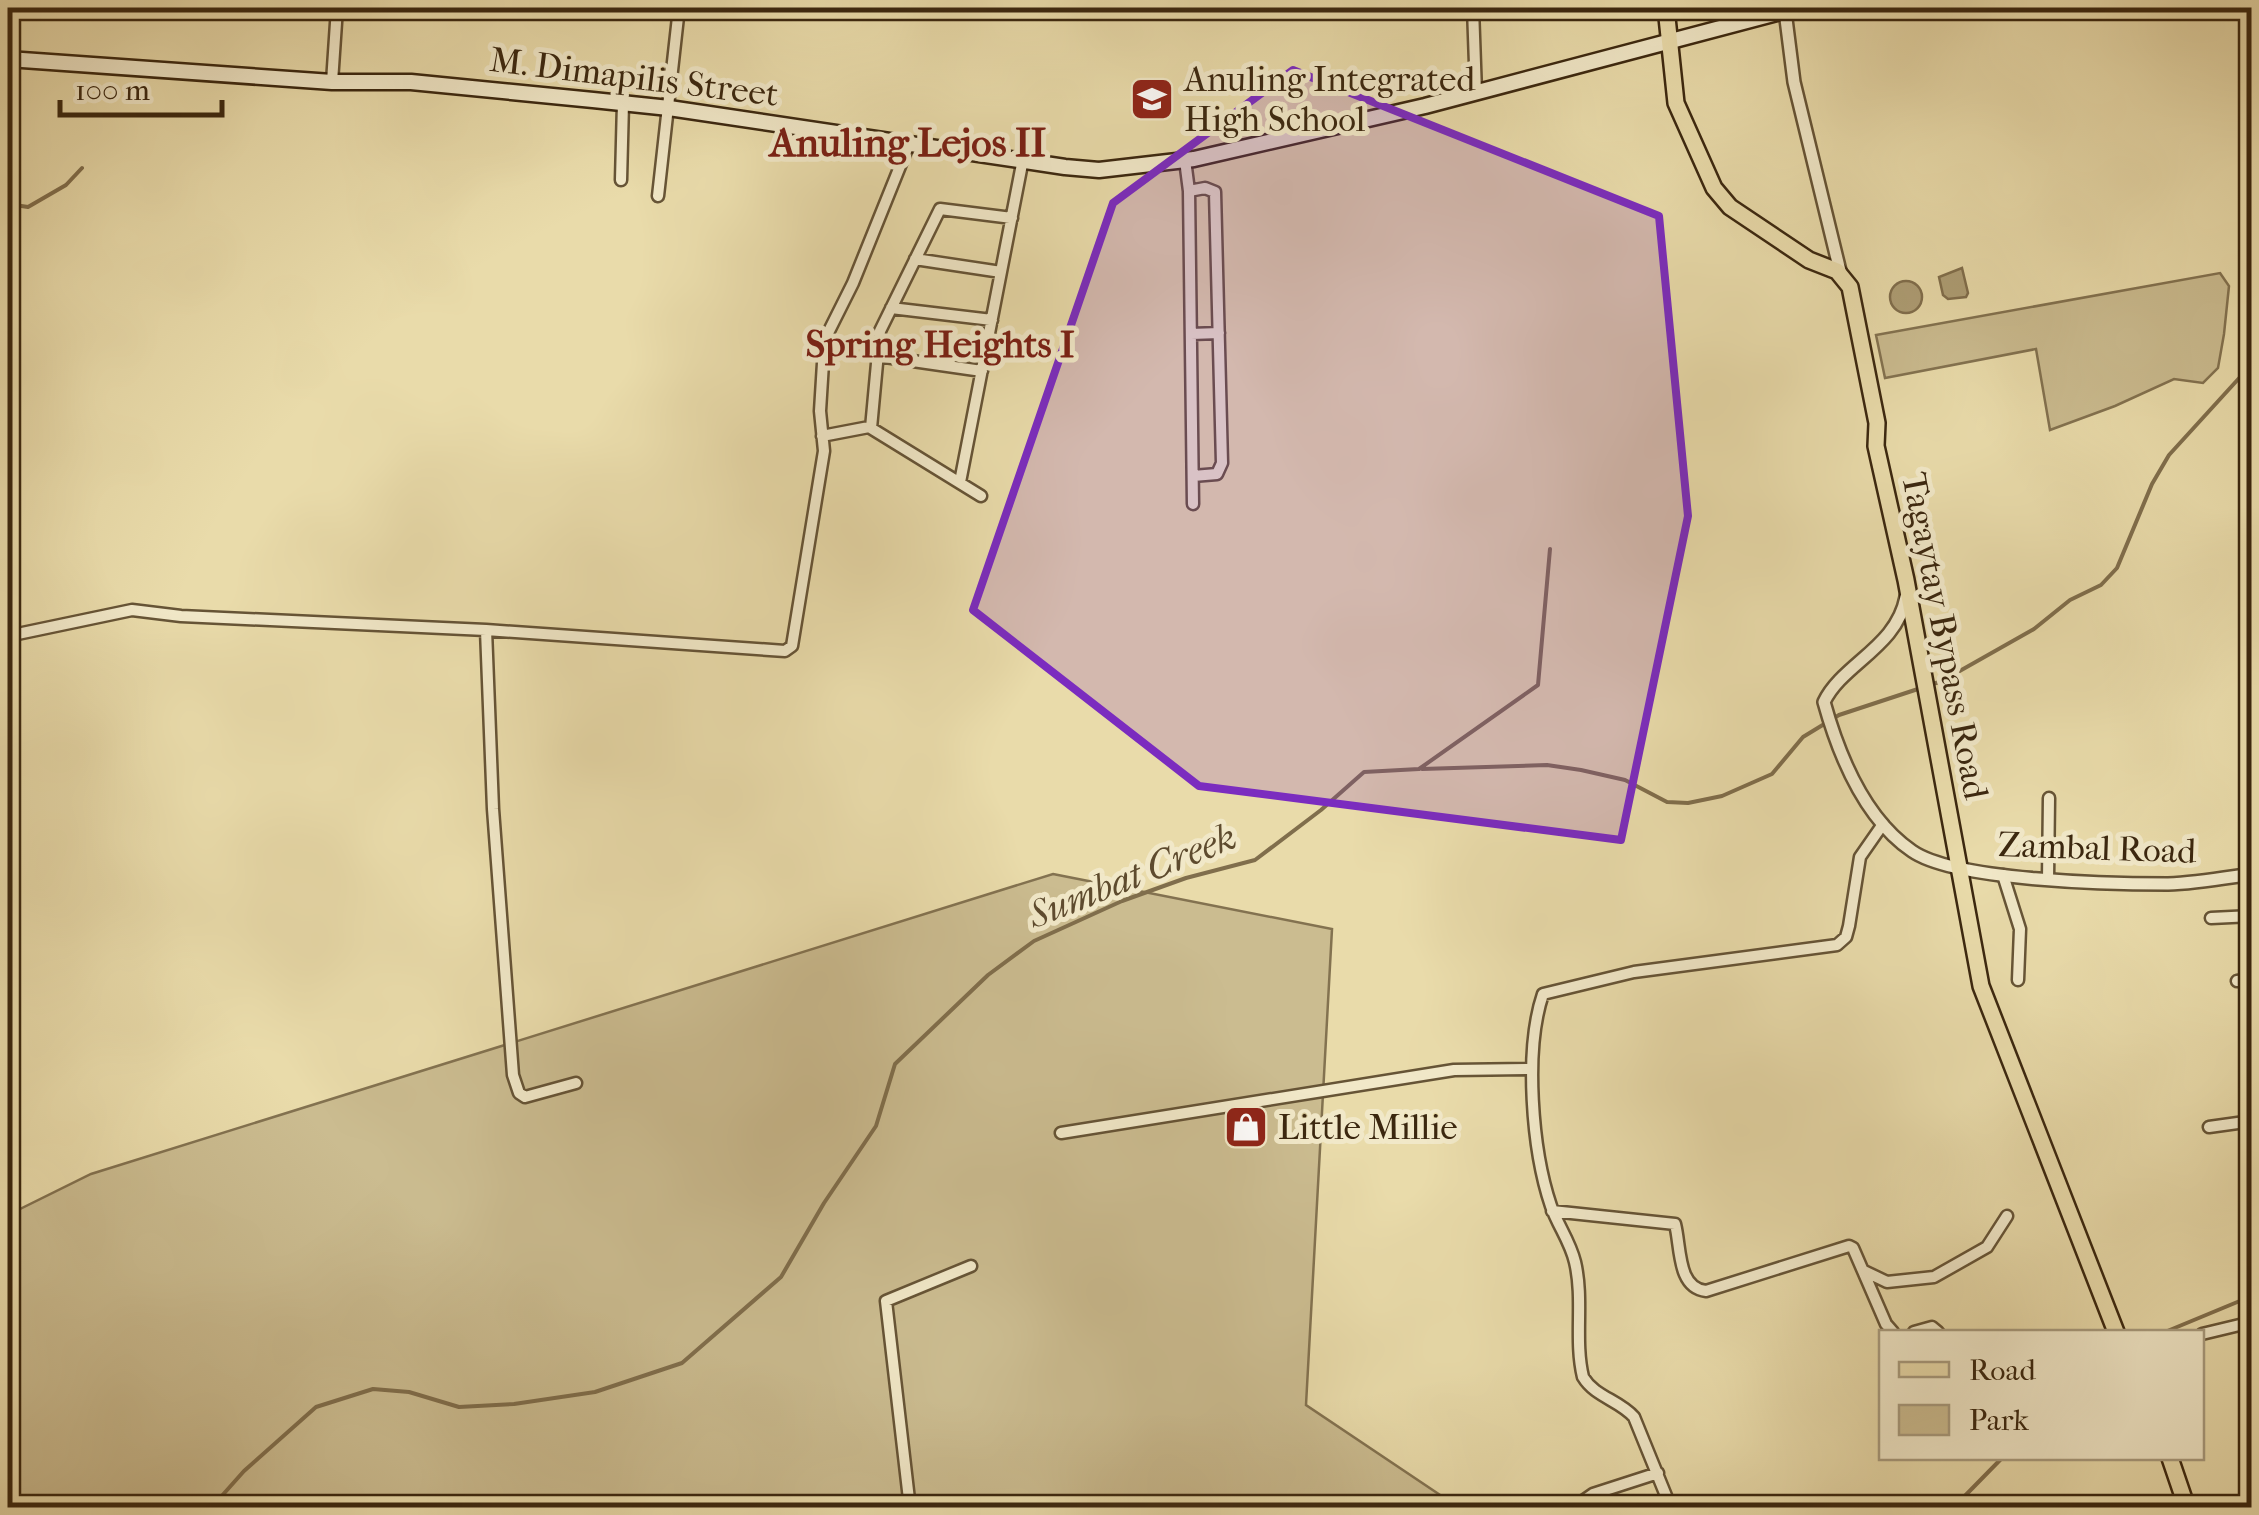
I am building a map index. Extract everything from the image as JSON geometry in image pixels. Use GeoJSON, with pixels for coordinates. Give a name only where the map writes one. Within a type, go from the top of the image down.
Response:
{"type":"FeatureCollection","features":[{"type":"Feature","properties":{"kind":"main road"},"geometry":{"type":"LineString","coordinates":[[1666,8],[1678,111],[1718,194],[1730,207],[1784,244],[1842,274]]}},
{"type":"Feature","properties":{"kind":"main road","name":"M. Dimapilis Street"},"geometry":{"type":"LineString","coordinates":[[8,59],[332,82],[411,82],[624,103],[1100,170],[1185,160],[1424,106],[1791,9]]}},
{"type":"Feature","properties":{"kind":"main road","name":"Tagaytay Bypass Road"},"geometry":{"type":"LineString","coordinates":[[1842,274],[1854,299],[1877,423],[1876,446],[1906,580],[1984,996],[2115,1330]]}},
{"type":"Feature","properties":{"kind":"main road"},"geometry":{"type":"LineString","coordinates":[[2171,1460],[2187,1508]]}},
{"type":"Feature","properties":{"kind":"street"},"geometry":{"type":"LineString","coordinates":[[332,82],[337,8]]}},
{"type":"Feature","properties":{"kind":"street"},"geometry":{"type":"LineString","coordinates":[[658,196],[679,8]]}},
{"type":"Feature","properties":{"kind":"street"},"geometry":{"type":"LineString","coordinates":[[1473,8],[1476,93]]}},
{"type":"Feature","properties":{"kind":"street"},"geometry":{"type":"LineString","coordinates":[[1791,9],[1794,82],[1842,274]]}},
{"type":"Feature","properties":{"kind":"street"},"geometry":{"type":"LineString","coordinates":[[621,180],[624,103]]}},
{"type":"Feature","properties":{"kind":"street"},"geometry":{"type":"LineString","coordinates":[[8,636],[132,610],[785,651],[792,646],[818,492],[822,363],[828,333],[909,144]]}},
{"type":"Feature","properties":{"kind":"street"},"geometry":{"type":"LineString","coordinates":[[960,482],[1023,159]]}},
{"type":"Feature","properties":{"kind":"street"},"geometry":{"type":"LineString","coordinates":[[1185,160],[1189,191],[1193,504]]}},
{"type":"Feature","properties":{"kind":"street"},"geometry":{"type":"LineString","coordinates":[[1189,191],[1205,188],[1215,192],[1221,469],[1217,474],[1193,476]]}},
{"type":"Feature","properties":{"kind":"street"},"geometry":{"type":"LineString","coordinates":[[871,428],[880,331],[940,210],[1012,218]]}},
{"type":"Feature","properties":{"kind":"street"},"geometry":{"type":"LineString","coordinates":[[915,259],[1001,272]]}},
{"type":"Feature","properties":{"kind":"street"},"geometry":{"type":"LineString","coordinates":[[891,308],[992,320]]}},
{"type":"Feature","properties":{"kind":"street"},"geometry":{"type":"LineString","coordinates":[[1191,334],[1219,333]]}},
{"type":"Feature","properties":{"kind":"street"},"geometry":{"type":"LineString","coordinates":[[878,356],[982,371]]}},
{"type":"Feature","properties":{"kind":"street"},"geometry":{"type":"LineString","coordinates":[[822,436],[871,428],[981,496]]}},
{"type":"Feature","properties":{"kind":"street","name":"Zambal Road"},"geometry":{"type":"LineString","coordinates":[[1906,580],[1900,617],[1877,647],[1826,697],[1828,714],[1858,787],[1883,824],[1918,855],[1961,868],[2048,879],[2169,884],[2252,874]]}},
{"type":"Feature","properties":{"kind":"street"},"geometry":{"type":"LineString","coordinates":[[486,630],[493,809],[513,1075],[518,1093],[524,1096],[576,1083]]}},
{"type":"Feature","properties":{"kind":"street"},"geometry":{"type":"LineString","coordinates":[[2048,879],[2049,798]]}},
{"type":"Feature","properties":{"kind":"street"},"geometry":{"type":"LineString","coordinates":[[1671,1508],[1634,1417],[1624,1406],[1588,1386],[1583,1378],[1575,1262],[1566,1234],[1552,1211],[1544,1181],[1531,1069],[1538,1010],[1543,994],[1634,972],[1842,942],[1851,917],[1860,857],[1883,824]]}},
{"type":"Feature","properties":{"kind":"street"},"geometry":{"type":"LineString","coordinates":[[2002,875],[2020,929],[2018,980]]}},
{"type":"Feature","properties":{"kind":"street"},"geometry":{"type":"LineString","coordinates":[[2212,918],[2252,916]]}},
{"type":"Feature","properties":{"kind":"street"},"geometry":{"type":"LineString","coordinates":[[2237,980],[2252,980]]}},
{"type":"Feature","properties":{"kind":"street"},"geometry":{"type":"LineString","coordinates":[[1062,1133],[1454,1070],[1531,1069]]}},
{"type":"Feature","properties":{"kind":"street"},"geometry":{"type":"LineString","coordinates":[[2209,1127],[2252,1121]]}},
{"type":"Feature","properties":{"kind":"street"},"geometry":{"type":"LineString","coordinates":[[1552,1211],[1675,1224],[1686,1280],[1695,1290],[1706,1291],[1845,1246],[1853,1248],[1891,1330]]}},
{"type":"Feature","properties":{"kind":"street"},"geometry":{"type":"LineString","coordinates":[[1863,1271],[1886,1282],[1942,1274],[1987,1247],[2007,1216]]}},
{"type":"Feature","properties":{"kind":"street"},"geometry":{"type":"LineString","coordinates":[[910,1508],[886,1300],[971,1266]]}},
{"type":"Feature","properties":{"kind":"street"},"geometry":{"type":"LineString","coordinates":[[2204,1334],[2252,1322]]}},
{"type":"Feature","properties":{"kind":"street"},"geometry":{"type":"LineString","coordinates":[[1573,1508],[1592,1494],[1658,1473]]}},
{"type":"Feature","properties":{"kind":"highlighted area"},"geometry":{"type":"Polygon","coordinates":[[[1293,70],[1659,216],[1688,516],[1621,840],[1199,786],[973,610],[1113,203],[1293,70]]]}},
{"type":"Feature","properties":{"kind":"green space"},"geometry":{"type":"Polygon","coordinates":[[[2220,273],[2229,286],[2224,334],[2218,368],[2203,383],[2174,379],[2050,430],[2036,349],[1885,378],[1876,335],[2220,273]]]}},
{"type":"Feature","properties":{"kind":"green space"},"geometry":{"type":"Polygon","coordinates":[[[1053,874],[1332,929],[1306,1405],[1458,1507],[8,1508],[8,1215],[91,1174],[1053,874]]]}},
{"type":"Feature","properties":{"kind":"shaded area"},"geometry":{"type":"Polygon","coordinates":[[[1962,268],[1968,293],[1966,297],[1948,299],[1943,295],[1939,277],[1962,268]]]}},
{"type":"Feature","properties":{"kind":"shaded area"},"geometry":{"type":"Polygon","coordinates":[[[1906,281],[1917,286],[1922,297],[1917,308],[1906,313],[1895,308],[1890,297],[1895,286],[1906,281]]]}},
{"type":"Feature","properties":{"kind":"waterway"},"geometry":{"type":"LineString","coordinates":[[8,204],[28,207],[66,185],[82,168]]}},
{"type":"Feature","properties":{"kind":"waterway"},"geometry":{"type":"LineString","coordinates":[[1930,685],[2034,629],[2070,600],[2101,585],[2117,568],[2152,484],[2169,455],[2252,364]]}},
{"type":"Feature","properties":{"kind":"waterway","name":"Sumbat Creek"},"geometry":{"type":"LineString","coordinates":[[211,1508],[244,1471],[316,1407],[373,1389],[409,1392],[459,1407],[514,1404],[595,1392],[682,1363],[781,1277],[824,1203],[876,1126],[895,1064],[988,975],[1034,941],[1122,901],[1186,878],[1255,860],[1364,772],[1419,769],[1538,685],[1550,549]]}},
{"type":"Feature","properties":{"kind":"waterway"},"geometry":{"type":"LineString","coordinates":[[1422,769],[1547,765],[1625,780],[1667,802],[1688,803],[1722,796],[1772,774],[1803,737],[1839,715],[1921,688]]}},
{"type":"Feature","properties":{"kind":"waterway"},"geometry":{"type":"LineString","coordinates":[[2170,1330],[2247,1298],[2252,1290]]}},
{"type":"Feature","properties":{"kind":"waterway"},"geometry":{"type":"LineString","coordinates":[[1953,1508],[2000,1460]]}},
{"type":"Feature","properties":{"kind":"place","name":"Anuling Integrated High School"},"geometry":{"type":"Point","coordinates":[1152,99]}},
{"type":"Feature","properties":{"kind":"place","name":"Little Millie"},"geometry":{"type":"Point","coordinates":[1246,1127]}},
{"type":"Feature","properties":{"kind":"district","name":"Anuling Lejos II"},"geometry":{"type":"Point","coordinates":[908,143]}},
{"type":"Feature","properties":{"kind":"district","name":"Spring Heights I"},"geometry":{"type":"Point","coordinates":[940,344]}}]}
